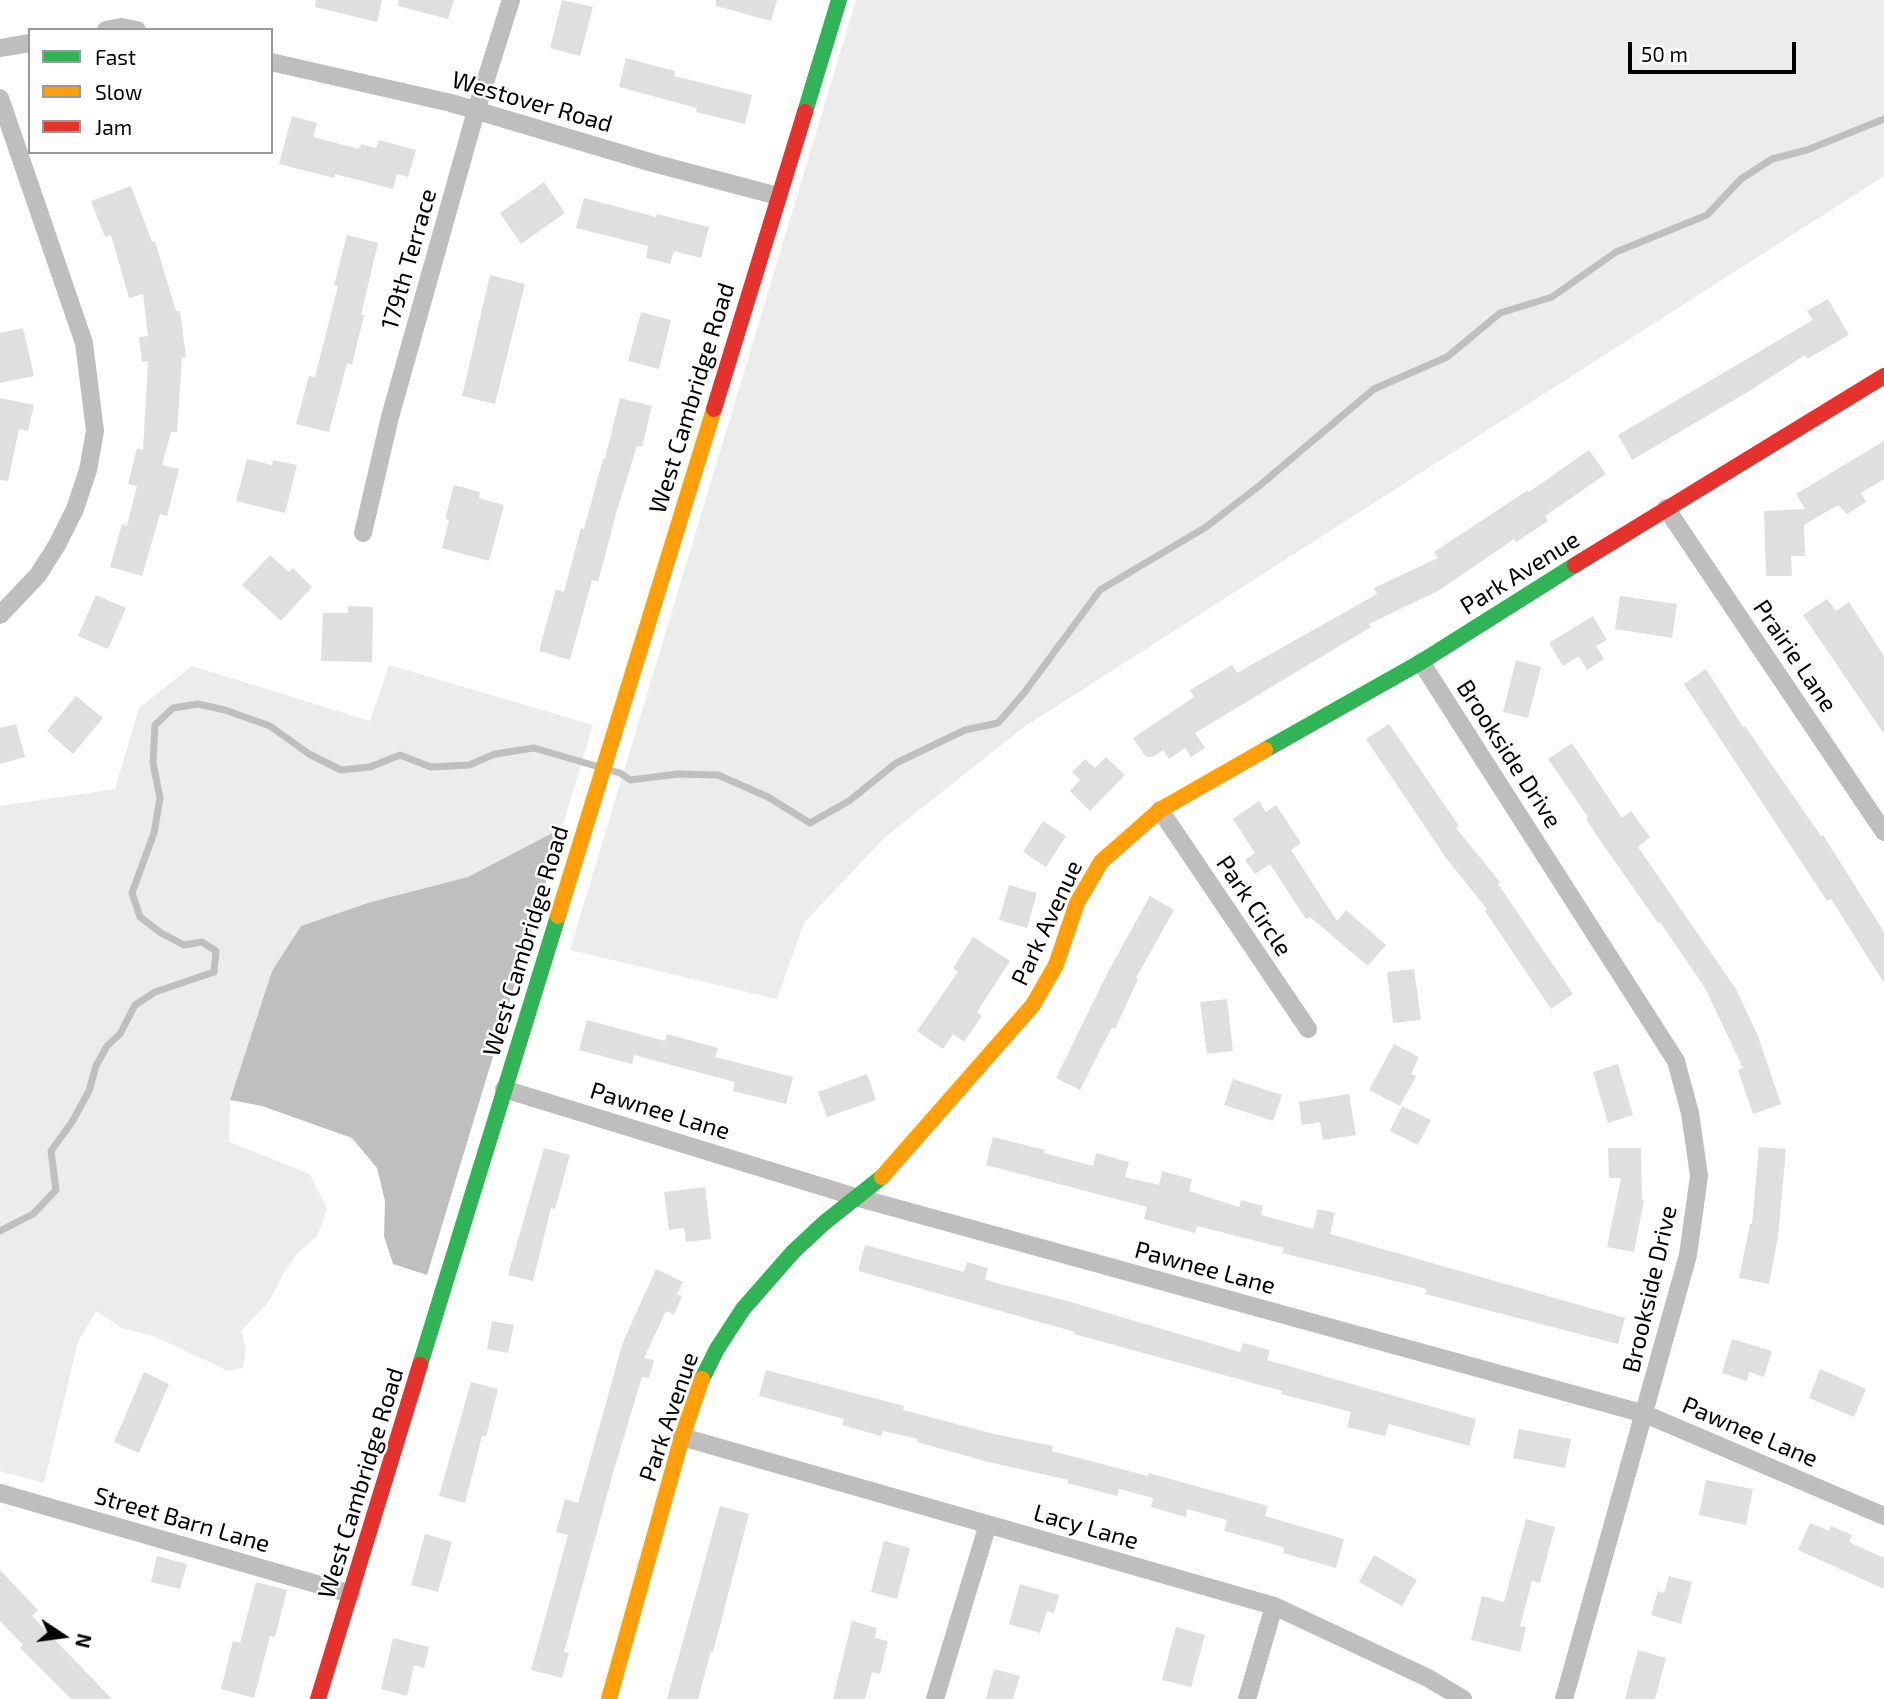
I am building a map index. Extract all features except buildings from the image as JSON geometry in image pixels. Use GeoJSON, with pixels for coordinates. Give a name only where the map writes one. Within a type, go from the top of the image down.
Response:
{"type":"FeatureCollection","features":[{"type":"Feature","properties":{"kind":"street","name":"179th Terrace"},"geometry":{"type":"LineString","coordinates":[[363,533],[390,417],[476,111],[511,0]]}},
{"type":"Feature","properties":{"kind":"street","name":"West Cambridge Road"},"geometry":{"type":"LineString","coordinates":[[318,1699],[839,0]]}},
{"type":"Feature","properties":{"kind":"street"},"geometry":{"type":"LineString","coordinates":[[0,48],[28,43]]}},
{"type":"Feature","properties":{"kind":"street","name":"Westover Road"},"geometry":{"type":"LineString","coordinates":[[273,62],[476,111],[653,163],[778,196]]}},
{"type":"Feature","properties":{"kind":"street"},"geometry":{"type":"LineString","coordinates":[[0,97],[84,343],[95,430],[88,470],[75,509],[57,545],[38,575],[0,615]]}},
{"type":"Feature","properties":{"kind":"street","name":"Park Avenue"},"geometry":{"type":"LineString","coordinates":[[609,1699],[682,1437],[700,1382],[717,1349],[743,1308],[824,1223],[879,1180],[999,1048],[1033,1005],[1056,965],[1077,902],[1101,862],[1160,810],[1421,662],[1666,508],[1884,376]]}},
{"type":"Feature","properties":{"kind":"street","name":"Prairie Lane"},"geometry":{"type":"LineString","coordinates":[[1666,508],[1884,832]]}},
{"type":"Feature","properties":{"kind":"street","name":"Brookside Drive"},"geometry":{"type":"LineString","coordinates":[[1421,662],[1676,1061],[1690,1113],[1699,1176],[1688,1255],[1564,1699]]}},
{"type":"Feature","properties":{"kind":"street","name":"Park Circle"},"geometry":{"type":"LineString","coordinates":[[1160,810],[1308,1029]]}},
{"type":"Feature","properties":{"kind":"street","name":"Pawnee Lane"},"geometry":{"type":"LineString","coordinates":[[504,1089],[859,1198],[1645,1414],[1884,1516]]}},
{"type":"Feature","properties":{"kind":"street","name":"Lacy Lane"},"geometry":{"type":"LineString","coordinates":[[682,1437],[1273,1606],[1427,1678],[1463,1699]]}},
{"type":"Feature","properties":{"kind":"street","name":"Street Barn Lane"},"geometry":{"type":"LineString","coordinates":[[0,1493],[351,1594]]}},
{"type":"Feature","properties":{"kind":"street"},"geometry":{"type":"LineString","coordinates":[[935,1699],[988,1524]]}},
{"type":"Feature","properties":{"kind":"street"},"geometry":{"type":"LineString","coordinates":[[1247,1699],[1273,1606]]}},
{"type":"Feature","properties":{"kind":"shaded area"},"geometry":{"type":"Polygon","coordinates":[[[856,0],[1884,0],[1884,176],[1024,727],[884,838],[804,923],[777,999],[570,950],[856,0]]]}},
{"type":"Feature","properties":{"kind":"shaded area"},"geometry":{"type":"Polygon","coordinates":[[[389,665],[593,725],[562,828],[468,877],[371,902],[272,971],[230,1100],[229,1142],[310,1174],[327,1209],[317,1236],[296,1255],[269,1301],[241,1331],[246,1349],[243,1368],[228,1371],[156,1337],[122,1328],[96,1311],[78,1342],[44,1483],[0,1471],[0,806],[115,789],[139,708],[192,666],[370,721],[389,665]]]}},
{"type":"Feature","properties":{"kind":"shaded area"},"geometry":{"type":"Polygon","coordinates":[[[562,828],[427,1275],[393,1264],[384,1236],[385,1201],[377,1168],[352,1138],[262,1106],[230,1100],[272,971],[301,926],[371,902],[468,877],[562,828]]]}},
{"type":"Feature","properties":{"kind":"waterway"},"geometry":{"type":"LineString","coordinates":[[0,1231],[33,1214],[56,1190],[51,1151],[72,1122],[89,1091],[96,1066],[107,1046],[120,1034],[135,1005],[155,992],[214,972],[216,951],[202,942],[184,945],[161,933],[140,917],[132,893],[154,833],[160,798],[153,763],[155,725],[173,708],[198,704],[225,710],[270,726],[309,754],[341,770],[370,767],[400,755],[431,767],[469,765],[495,754],[534,748],[620,773],[630,780],[678,774],[718,775],[768,797],[810,823],[849,801],[896,763],[965,730],[998,723],[1024,693],[1100,590],[1206,527],[1374,389],[1447,357],[1500,313],[1552,297],[1616,252],[1707,215],[1741,179],[1772,159],[1807,150],[1884,119]]}},
{"type":"Feature","properties":{"kind":"traffic: fast"},"geometry":{"type":"LineString","coordinates":[[805,112],[839,0]]}},
{"type":"Feature","properties":{"kind":"traffic: fast"},"geometry":{"type":"LineString","coordinates":[[1265,750],[1421,662],[1575,565]]}},
{"type":"Feature","properties":{"kind":"traffic: fast"},"geometry":{"type":"LineString","coordinates":[[420,1365],[558,916]]}},
{"type":"Feature","properties":{"kind":"traffic: fast"},"geometry":{"type":"LineString","coordinates":[[702,1379],[717,1349],[743,1309],[793,1252],[824,1223],[882,1177]]}},
{"type":"Feature","properties":{"kind":"traffic: slow"},"geometry":{"type":"LineString","coordinates":[[558,916],[714,409]]}},
{"type":"Feature","properties":{"kind":"traffic: slow"},"geometry":{"type":"LineString","coordinates":[[882,1177],[1033,1005],[1056,965],[1077,903],[1101,862],[1160,810],[1265,750]]}},
{"type":"Feature","properties":{"kind":"traffic: slow"},"geometry":{"type":"LineString","coordinates":[[609,1699],[682,1437],[702,1379]]}},
{"type":"Feature","properties":{"kind":"traffic: jam"},"geometry":{"type":"LineString","coordinates":[[714,409],[805,112]]}},
{"type":"Feature","properties":{"kind":"traffic: jam"},"geometry":{"type":"LineString","coordinates":[[1575,565],[1884,376]]}},
{"type":"Feature","properties":{"kind":"traffic: jam"},"geometry":{"type":"LineString","coordinates":[[318,1699],[420,1365]]}}]}
